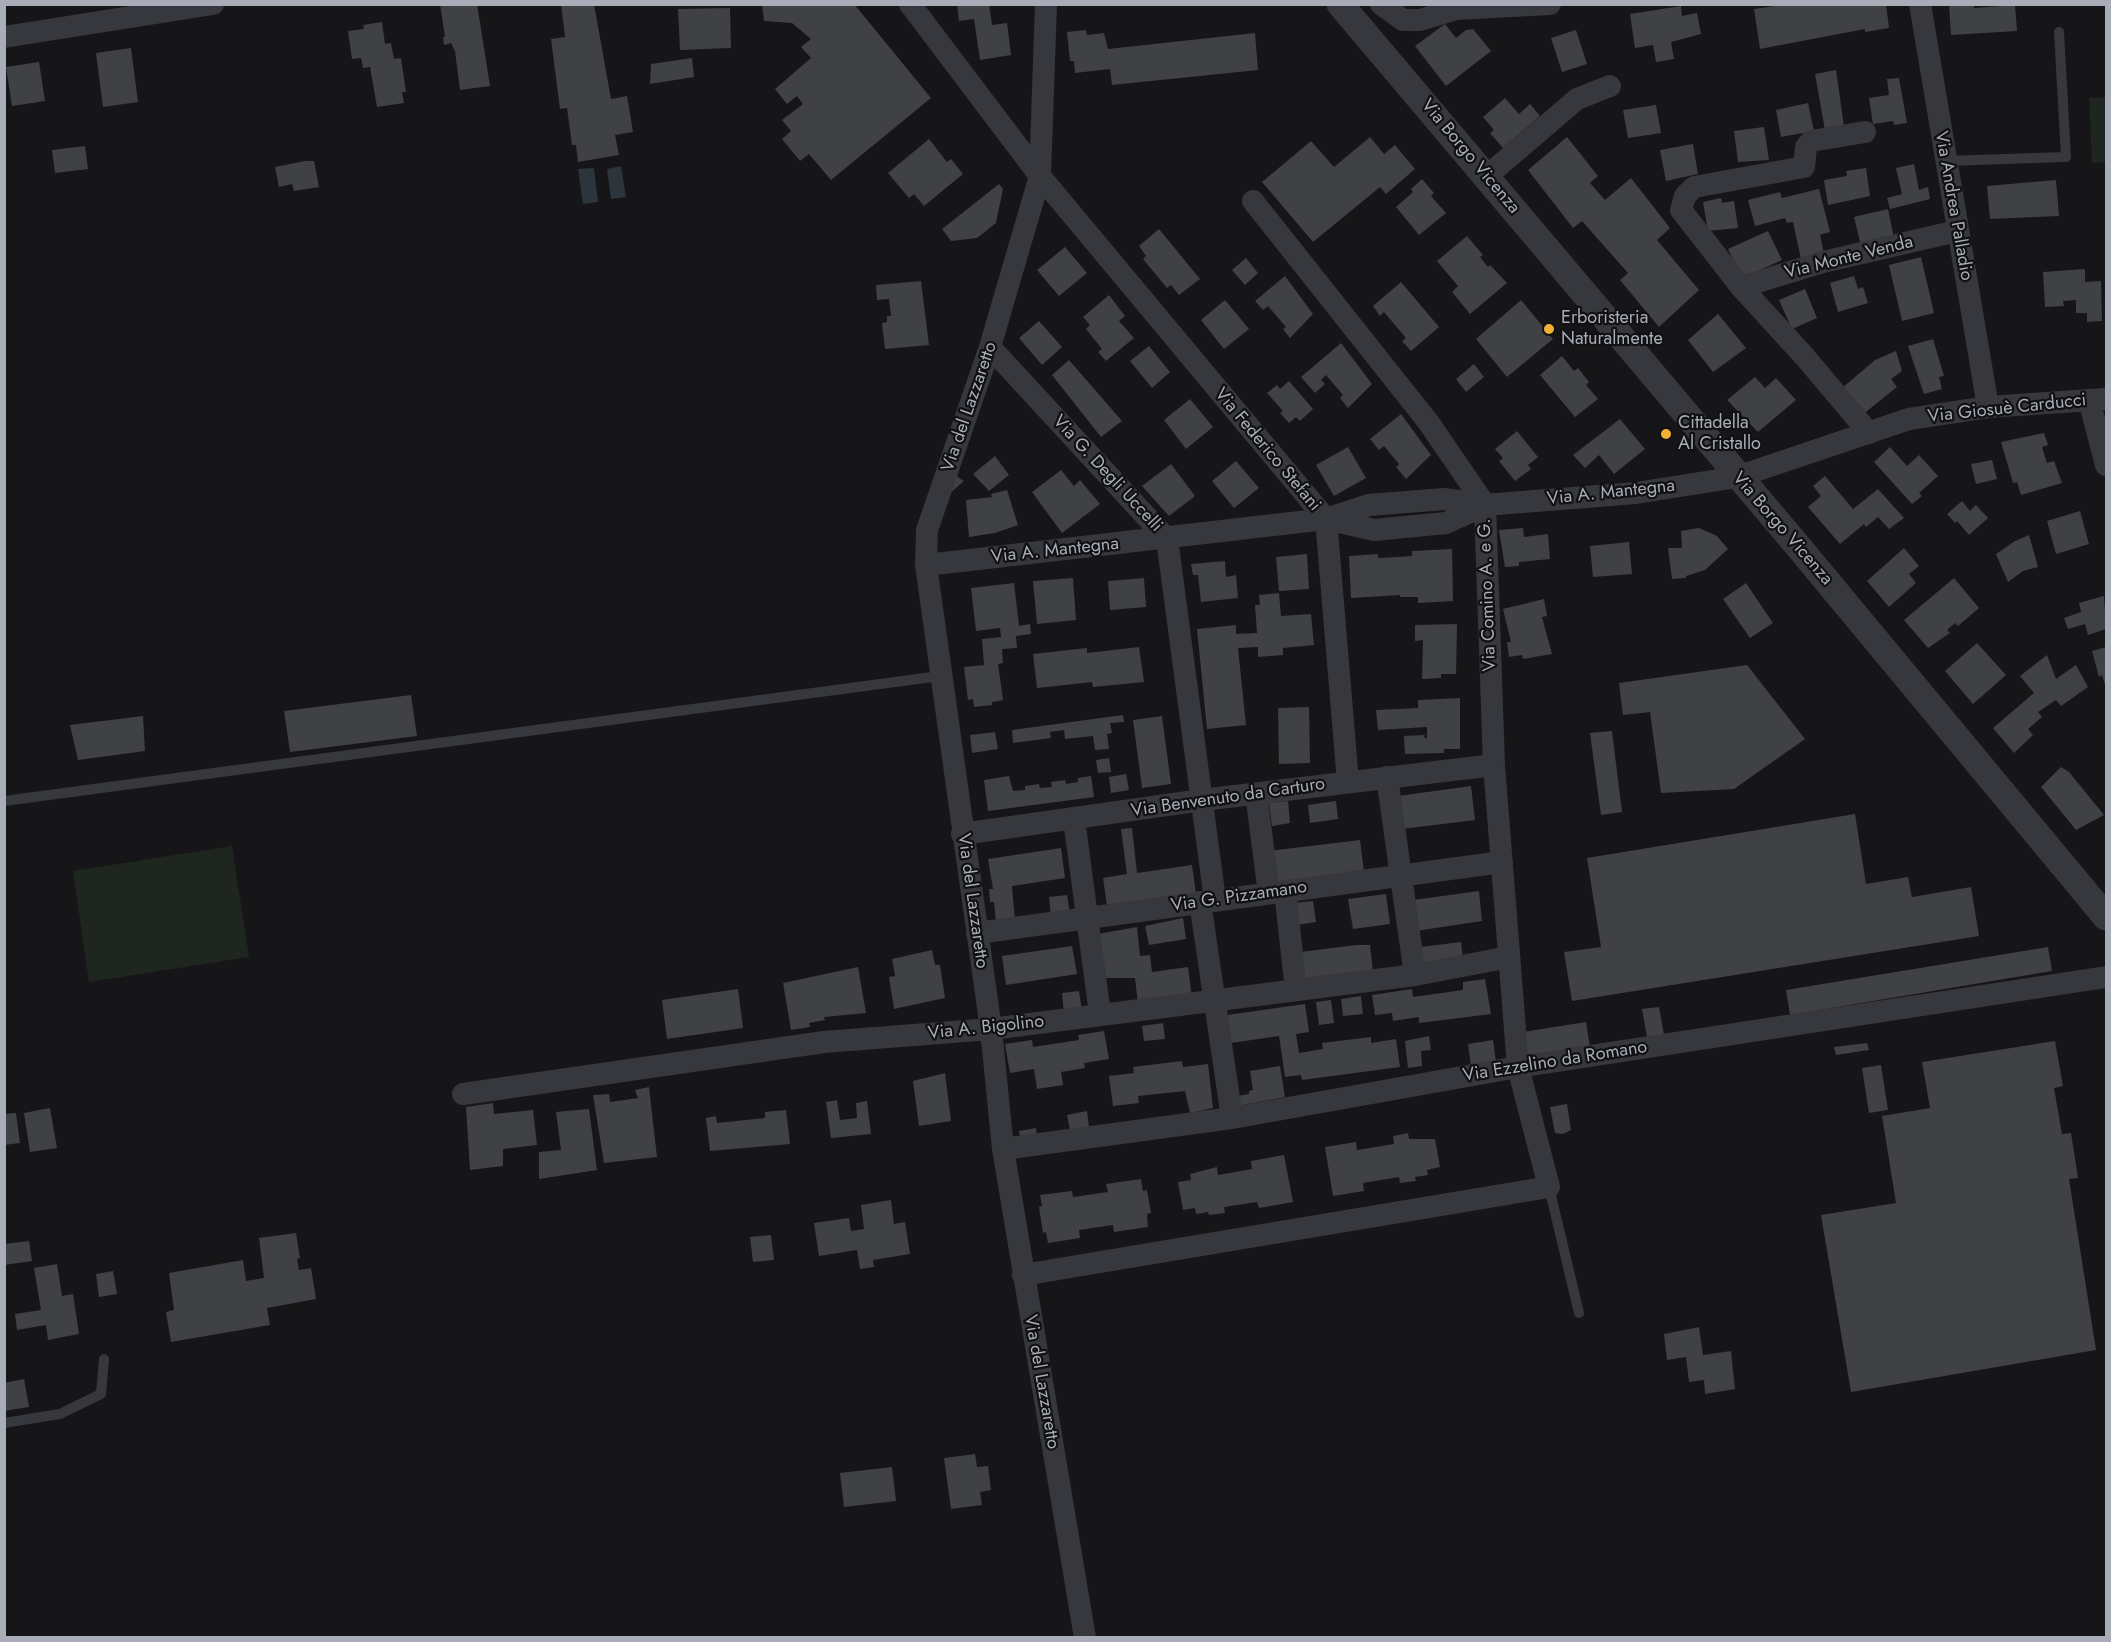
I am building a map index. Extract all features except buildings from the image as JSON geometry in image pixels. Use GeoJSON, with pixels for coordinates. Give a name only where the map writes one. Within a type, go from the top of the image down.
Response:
{"type":"FeatureCollection","features":[{"type":"Feature","properties":{"kind":"street"},"geometry":{"type":"LineString","coordinates":[[4,37],[213,4]]}},
{"type":"Feature","properties":{"kind":"street","name":"Via Federico Stefani"},"geometry":{"type":"LineString","coordinates":[[910,4],[1040,176],[1326,519],[1348,782]]}},
{"type":"Feature","properties":{"kind":"street"},"geometry":{"type":"LineString","coordinates":[[1040,176],[1046,4]]}},
{"type":"Feature","properties":{"kind":"street","name":"Via Borgo Vicenza"},"geometry":{"type":"LineString","coordinates":[[1340,4],[1487,176],[2106,917]]}},
{"type":"Feature","properties":{"kind":"street"},"geometry":{"type":"LineString","coordinates":[[1381,4],[1403,20],[1420,20],[1456,9],[1550,4]]}},
{"type":"Feature","properties":{"kind":"street","name":"Via Andrea Palladio"},"geometry":{"type":"LineString","coordinates":[[1920,4],[1944,162],[1988,407]]}},
{"type":"Feature","properties":{"kind":"street"},"geometry":{"type":"LineString","coordinates":[[1487,176],[1577,99],[1610,86]]}},
{"type":"Feature","properties":{"kind":"street"},"geometry":{"type":"LineString","coordinates":[[1865,132],[1811,141],[1806,147],[1804,167],[1694,187],[1685,196],[1681,210],[1741,287],[1805,357],[1869,434]]}},
{"type":"Feature","properties":{"kind":"street","name":"Via del Lazzaretto"},"geometry":{"type":"LineString","coordinates":[[1040,176],[990,347],[927,530],[926,565],[991,1029],[1004,1149],[1023,1275],[1085,1638]]}},
{"type":"Feature","properties":{"kind":"street","name":"Via Comino A. e G."},"geometry":{"type":"LineString","coordinates":[[1253,201],[1429,423],[1485,505],[1494,765],[1518,1067],[1549,1187]]}},
{"type":"Feature","properties":{"kind":"street","name":"Via Monte Venda"},"geometry":{"type":"LineString","coordinates":[[1741,287],[1823,262],[1957,231]]}},
{"type":"Feature","properties":{"kind":"street","name":"Via G. Degli Uccelli"},"geometry":{"type":"LineString","coordinates":[[990,347],[1167,539],[1202,800],[1214,999],[1232,1118]]}},
{"type":"Feature","properties":{"kind":"street"},"geometry":{"type":"LineString","coordinates":[[2098,400],[2106,465]]}},
{"type":"Feature","properties":{"kind":"street","name":"Via Giosuè Carducci"},"geometry":{"type":"LineString","coordinates":[[1737,477],[1909,419],[1988,407],[2098,400]]}},
{"type":"Feature","properties":{"kind":"street","name":"Via A. Mantegna"},"geometry":{"type":"LineString","coordinates":[[926,565],[1326,519],[1369,505],[1444,499],[1485,505],[1636,493],[1737,477]]}},
{"type":"Feature","properties":{"kind":"street","name":"Via Benvenuto da Carturo"},"geometry":{"type":"LineString","coordinates":[[962,834],[1202,800],[1494,765]]}},
{"type":"Feature","properties":{"kind":"street"},"geometry":{"type":"LineString","coordinates":[[1387,777],[1415,975]]}},
{"type":"Feature","properties":{"kind":"street"},"geometry":{"type":"LineString","coordinates":[[1256,794],[1296,990]]}},
{"type":"Feature","properties":{"kind":"street"},"geometry":{"type":"LineString","coordinates":[[1074,819],[1100,1014]]}},
{"type":"Feature","properties":{"kind":"street","name":"Via G. Pizzamano"},"geometry":{"type":"LineString","coordinates":[[977,933],[1502,862]]}},
{"type":"Feature","properties":{"kind":"street","name":"Via A. Bigolino"},"geometry":{"type":"LineString","coordinates":[[463,1094],[824,1042],[991,1029],[1415,975],[1509,957]]}},
{"type":"Feature","properties":{"kind":"street","name":"Via Ezzelino da Romano"},"geometry":{"type":"LineString","coordinates":[[1004,1149],[1232,1118],[1518,1067],[2106,977]]}},
{"type":"Feature","properties":{"kind":"street"},"geometry":{"type":"LineString","coordinates":[[1023,1275],[1549,1187]]}},
{"type":"Feature","properties":{"kind":"lane"},"geometry":{"type":"LineString","coordinates":[[1944,162],[2067,157],[2059,32]]}},
{"type":"Feature","properties":{"kind":"lane"},"geometry":{"type":"LineString","coordinates":[[4,801],[940,676]]}},
{"type":"Feature","properties":{"kind":"lane"},"geometry":{"type":"LineString","coordinates":[[1549,1187],[1579,1313]]}},
{"type":"Feature","properties":{"kind":"lane"},"geometry":{"type":"LineString","coordinates":[[4,1423],[60,1414],[101,1394],[104,1359]]}},
{"type":"Feature","properties":{"kind":"shaded area"},"geometry":{"type":"Polygon","coordinates":[[[2106,97],[2106,162],[2092,163],[2089,98],[2106,97]]]}},
{"type":"Feature","properties":{"kind":"shaded area"},"geometry":{"type":"Polygon","coordinates":[[[621,166],[626,197],[611,199],[607,169],[621,166]]]}},
{"type":"Feature","properties":{"kind":"shaded area"},"geometry":{"type":"Polygon","coordinates":[[[594,168],[598,202],[583,204],[578,169],[594,168]]]}},
{"type":"Feature","properties":{"kind":"shaded area"},"geometry":{"type":"Polygon","coordinates":[[[232,846],[249,957],[89,982],[73,871],[232,846]]]}},
{"type":"Feature","properties":{"kind":"place","name":"Erboristeria Naturalmente"},"geometry":{"type":"Point","coordinates":[1549,329]}},
{"type":"Feature","properties":{"kind":"place","name":"Cittadella Al Cristallo"},"geometry":{"type":"Point","coordinates":[1666,434]}}]}
